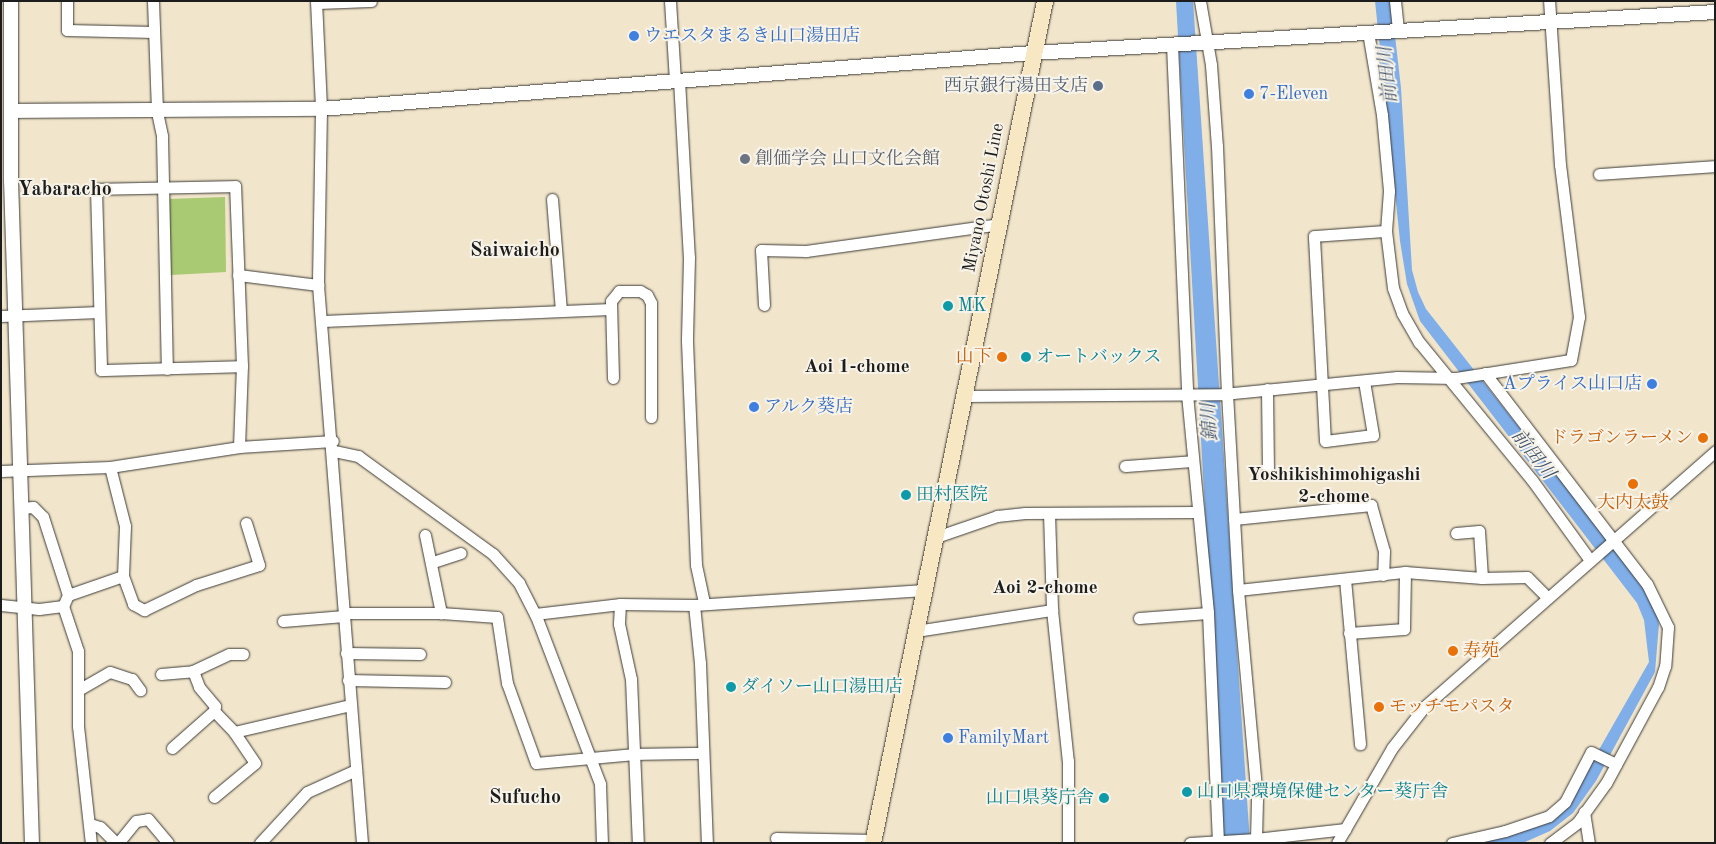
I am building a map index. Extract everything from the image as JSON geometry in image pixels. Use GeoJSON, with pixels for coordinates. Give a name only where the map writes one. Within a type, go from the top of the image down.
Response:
{"type":"FeatureCollection","features":[{"type":"Feature","properties":{"kind":"main road","name":"Miyano Otoshi Line"},"geometry":{"type":"LineString","coordinates":[[873,841],[1045,1]]}},
{"type":"Feature","properties":{"kind":"street"},"geometry":{"type":"LineString","coordinates":[[11,1],[6,111],[16,315],[19,471],[22,508],[32,843]]}},
{"type":"Feature","properties":{"kind":"street"},"geometry":{"type":"LineString","coordinates":[[66,1],[67,30],[154,32]]}},
{"type":"Feature","properties":{"kind":"street"},"geometry":{"type":"LineString","coordinates":[[152,1],[157,112],[163,187],[166,369]]}},
{"type":"Feature","properties":{"kind":"street"},"geometry":{"type":"LineString","coordinates":[[362,843],[346,653],[333,446],[323,321],[318,285],[321,109],[316,2],[371,1]]}},
{"type":"Feature","properties":{"kind":"street"},"geometry":{"type":"LineString","coordinates":[[670,1],[688,257],[687,341],[699,603],[706,843]]}},
{"type":"Feature","properties":{"kind":"street"},"geometry":{"type":"LineString","coordinates":[[1200,1],[1203,43],[1211,65],[1217,146],[1225,394],[1238,590],[1256,799],[1256,840]]}},
{"type":"Feature","properties":{"kind":"street"},"geometry":{"type":"LineString","coordinates":[[1395,1],[1398,32]]}},
{"type":"Feature","properties":{"kind":"street"},"geometry":{"type":"LineString","coordinates":[[964,396],[1225,394],[1397,377],[1453,378],[1571,360],[1579,316],[1560,166],[1549,1]]}},
{"type":"Feature","properties":{"kind":"street"},"geometry":{"type":"LineString","coordinates":[[6,111],[100,108],[157,112],[321,109],[1033,53],[1715,12]]}},
{"type":"Feature","properties":{"kind":"street"},"geometry":{"type":"LineString","coordinates":[[1370,32],[1383,124],[1388,191],[1386,231],[1393,288],[1402,313],[1419,342],[1453,378],[1590,560]]}},
{"type":"Feature","properties":{"kind":"street"},"geometry":{"type":"LineString","coordinates":[[1174,45],[1187,394],[1196,512],[1208,613],[1218,840]]}},
{"type":"Feature","properties":{"kind":"street"},"geometry":{"type":"LineString","coordinates":[[1599,174],[1715,166]]}},
{"type":"Feature","properties":{"kind":"street"},"geometry":{"type":"LineString","coordinates":[[238,448],[242,366],[235,186],[96,189],[101,370],[242,366]]}},
{"type":"Feature","properties":{"kind":"street"},"geometry":{"type":"LineString","coordinates":[[552,199],[561,311]]}},
{"type":"Feature","properties":{"kind":"street"},"geometry":{"type":"LineString","coordinates":[[764,305],[761,250],[806,251],[1000,224]]}},
{"type":"Feature","properties":{"kind":"street"},"geometry":{"type":"LineString","coordinates":[[1364,381],[1373,435],[1325,441],[1320,384],[1314,236],[1386,231]]}},
{"type":"Feature","properties":{"kind":"street"},"geometry":{"type":"LineString","coordinates":[[238,275],[318,285]]}},
{"type":"Feature","properties":{"kind":"street"},"geometry":{"type":"LineString","coordinates":[[613,378],[611,301],[619,292],[640,292],[647,295],[651,303],[651,417]]}},
{"type":"Feature","properties":{"kind":"street"},"geometry":{"type":"LineString","coordinates":[[323,321],[611,309]]}},
{"type":"Feature","properties":{"kind":"street"},"geometry":{"type":"LineString","coordinates":[[1,316],[99,312]]}},
{"type":"Feature","properties":{"kind":"street"},"geometry":{"type":"LineString","coordinates":[[1484,373],[1614,539],[1654,595],[1668,627],[1665,666],[1658,687],[1616,764],[1584,812],[1563,835],[1550,843]]}},
{"type":"Feature","properties":{"kind":"street"},"geometry":{"type":"LineString","coordinates":[[1267,389],[1268,468]]}},
{"type":"Feature","properties":{"kind":"street"},"geometry":{"type":"LineString","coordinates":[[1,471],[110,467],[238,448],[333,446],[358,456],[493,554],[519,583],[535,614],[590,758],[603,799],[602,843]]}},
{"type":"Feature","properties":{"kind":"street"},"geometry":{"type":"LineString","coordinates":[[1337,843],[1407,726],[1441,690],[1715,451]]}},
{"type":"Feature","properties":{"kind":"street"},"geometry":{"type":"LineString","coordinates":[[1125,466],[1193,461]]}},
{"type":"Feature","properties":{"kind":"street"},"geometry":{"type":"LineString","coordinates":[[110,467],[125,526],[123,576],[133,604],[144,610],[196,585],[260,565],[246,522]]}},
{"type":"Feature","properties":{"kind":"street"},"geometry":{"type":"LineString","coordinates":[[1234,519],[1371,505],[1384,551],[1382,575]]}},
{"type":"Feature","properties":{"kind":"street"},"geometry":{"type":"LineString","coordinates":[[22,508],[33,507],[43,517],[68,595],[63,606],[78,652],[80,689],[78,726],[91,843]]}},
{"type":"Feature","properties":{"kind":"street"},"geometry":{"type":"LineString","coordinates":[[936,537],[997,516],[1049,513],[1196,512]]}},
{"type":"Feature","properties":{"kind":"street"},"geometry":{"type":"LineString","coordinates":[[1049,513],[1052,610],[1068,761],[1068,843]]}},
{"type":"Feature","properties":{"kind":"street"},"geometry":{"type":"LineString","coordinates":[[1456,533],[1478,531],[1482,578]]}},
{"type":"Feature","properties":{"kind":"street"},"geometry":{"type":"LineString","coordinates":[[425,535],[442,613]]}},
{"type":"Feature","properties":{"kind":"street"},"geometry":{"type":"LineString","coordinates":[[432,562],[461,552]]}},
{"type":"Feature","properties":{"kind":"street"},"geometry":{"type":"LineString","coordinates":[[1238,590],[1405,572],[1482,578],[1527,576],[1547,597]]}},
{"type":"Feature","properties":{"kind":"street"},"geometry":{"type":"LineString","coordinates":[[1349,633],[1404,629],[1405,572]]}},
{"type":"Feature","properties":{"kind":"street"},"geometry":{"type":"LineString","coordinates":[[68,595],[123,576]]}},
{"type":"Feature","properties":{"kind":"street"},"geometry":{"type":"LineString","coordinates":[[1345,579],[1360,744]]}},
{"type":"Feature","properties":{"kind":"street"},"geometry":{"type":"LineString","coordinates":[[535,614],[620,604],[699,603],[925,590]]}},
{"type":"Feature","properties":{"kind":"street"},"geometry":{"type":"LineString","coordinates":[[620,604],[619,624],[631,679],[638,843]]}},
{"type":"Feature","properties":{"kind":"street"},"geometry":{"type":"LineString","coordinates":[[1,605],[24,608],[63,606]]}},
{"type":"Feature","properties":{"kind":"street"},"geometry":{"type":"LineString","coordinates":[[916,631],[1052,610]]}},
{"type":"Feature","properties":{"kind":"street"},"geometry":{"type":"LineString","coordinates":[[283,621],[344,615],[442,613],[499,620],[507,683],[536,763],[635,754],[702,754]]}},
{"type":"Feature","properties":{"kind":"street"},"geometry":{"type":"LineString","coordinates":[[1139,618],[1208,613]]}},
{"type":"Feature","properties":{"kind":"street"},"geometry":{"type":"LineString","coordinates":[[346,653],[420,654]]}},
{"type":"Feature","properties":{"kind":"street"},"geometry":{"type":"LineString","coordinates":[[161,674],[194,671],[229,654],[243,654]]}},
{"type":"Feature","properties":{"kind":"street"},"geometry":{"type":"LineString","coordinates":[[172,748],[214,711],[215,706],[199,687],[194,671]]}},
{"type":"Feature","properties":{"kind":"street"},"geometry":{"type":"LineString","coordinates":[[80,689],[110,672],[132,679],[140,690]]}},
{"type":"Feature","properties":{"kind":"street"},"geometry":{"type":"LineString","coordinates":[[348,680],[446,682]]}},
{"type":"Feature","properties":{"kind":"street"},"geometry":{"type":"LineString","coordinates":[[234,732],[350,705]]}},
{"type":"Feature","properties":{"kind":"street"},"geometry":{"type":"LineString","coordinates":[[214,711],[234,732],[255,763],[214,797]]}},
{"type":"Feature","properties":{"kind":"street"},"geometry":{"type":"LineString","coordinates":[[1452,843],[1505,831],[1549,816],[1565,802],[1591,752],[1616,764]]}},
{"type":"Feature","properties":{"kind":"street"},"geometry":{"type":"LineString","coordinates":[[260,843],[307,792],[356,770]]}},
{"type":"Feature","properties":{"kind":"street"},"geometry":{"type":"LineString","coordinates":[[1584,812],[1589,843]]}},
{"type":"Feature","properties":{"kind":"street"},"geometry":{"type":"LineString","coordinates":[[90,824],[100,828],[117,843],[136,821],[148,820],[168,843]]}},
{"type":"Feature","properties":{"kind":"street"},"geometry":{"type":"LineString","coordinates":[[1190,843],[1218,840],[1256,840],[1345,829]]}},
{"type":"Feature","properties":{"kind":"street"},"geometry":{"type":"LineString","coordinates":[[776,838],[873,841]]}},
{"type":"Feature","properties":{"kind":"green space"},"geometry":{"type":"Polygon","coordinates":[[[225,197],[226,272],[171,275],[168,199],[225,197]]]}},
{"type":"Feature","properties":{"kind":"water","name":"錦川"},"geometry":{"type":"Polygon","coordinates":[[[1176,1],[1193,1],[1250,843],[1224,843],[1176,1]]]}},
{"type":"Feature","properties":{"kind":"water","name":"前田川"},"geometry":{"type":"Polygon","coordinates":[[[1375,1],[1391,1],[1401,88],[1412,270],[1418,292],[1426,309],[1637,577],[1655,607],[1659,624],[1655,672],[1596,781],[1573,813],[1550,831],[1523,843],[1484,843],[1555,817],[1568,804],[1649,662],[1644,620],[1637,603],[1420,321],[1407,284],[1400,241],[1375,1]]]}},
{"type":"Feature","properties":{"kind":"place","name":"ウエスタまるき山口湯田店"},"geometry":{"type":"Point","coordinates":[634,36]}},
{"type":"Feature","properties":{"kind":"place","name":"西京銀行湯田支店"},"geometry":{"type":"Point","coordinates":[1098,86]}},
{"type":"Feature","properties":{"kind":"place","name":"7-Eleven"},"geometry":{"type":"Point","coordinates":[1249,94]}},
{"type":"Feature","properties":{"kind":"place","name":"創価学会 山口文化会館"},"geometry":{"type":"Point","coordinates":[745,159]}},
{"type":"Feature","properties":{"kind":"place","name":"MK"},"geometry":{"type":"Point","coordinates":[948,306]}},
{"type":"Feature","properties":{"kind":"place","name":"山下"},"geometry":{"type":"Point","coordinates":[1002,357]}},
{"type":"Feature","properties":{"kind":"place","name":"オートバックス"},"geometry":{"type":"Point","coordinates":[1026,357]}},
{"type":"Feature","properties":{"kind":"place","name":"Aプライス山口店"},"geometry":{"type":"Point","coordinates":[1652,384]}},
{"type":"Feature","properties":{"kind":"place","name":"アルク葵店"},"geometry":{"type":"Point","coordinates":[754,407]}},
{"type":"Feature","properties":{"kind":"place","name":"ドラゴンラーメン"},"geometry":{"type":"Point","coordinates":[1703,438]}},
{"type":"Feature","properties":{"kind":"place","name":"大内太鼓"},"geometry":{"type":"Point","coordinates":[1633,484]}},
{"type":"Feature","properties":{"kind":"place","name":"田村医院"},"geometry":{"type":"Point","coordinates":[906,495]}},
{"type":"Feature","properties":{"kind":"place","name":"寿苑"},"geometry":{"type":"Point","coordinates":[1453,651]}},
{"type":"Feature","properties":{"kind":"place","name":"ダイソー山口湯田店"},"geometry":{"type":"Point","coordinates":[731,687]}},
{"type":"Feature","properties":{"kind":"place","name":"モッチモパスタ"},"geometry":{"type":"Point","coordinates":[1379,707]}},
{"type":"Feature","properties":{"kind":"place","name":"FamilyMart"},"geometry":{"type":"Point","coordinates":[948,738]}},
{"type":"Feature","properties":{"kind":"place","name":"山口県環境保健センター葵庁舎"},"geometry":{"type":"Point","coordinates":[1187,792]}},
{"type":"Feature","properties":{"kind":"place","name":"山口県葵庁舎"},"geometry":{"type":"Point","coordinates":[1104,798]}},
{"type":"Feature","properties":{"kind":"district","name":"Yabaracho"},"geometry":{"type":"Point","coordinates":[65,190]}},
{"type":"Feature","properties":{"kind":"district","name":"Saiwaicho"},"geometry":{"type":"Point","coordinates":[515,251]}},
{"type":"Feature","properties":{"kind":"district","name":"Aoi 1-chome"},"geometry":{"type":"Point","coordinates":[857,368]}},
{"type":"Feature","properties":{"kind":"district","name":"Yoshikishimohigashi 2-chome"},"geometry":{"type":"Point","coordinates":[1334,487]}},
{"type":"Feature","properties":{"kind":"district","name":"Aoi 2-chome"},"geometry":{"type":"Point","coordinates":[1045,589]}},
{"type":"Feature","properties":{"kind":"district","name":"Sufucho"},"geometry":{"type":"Point","coordinates":[525,798]}}]}
